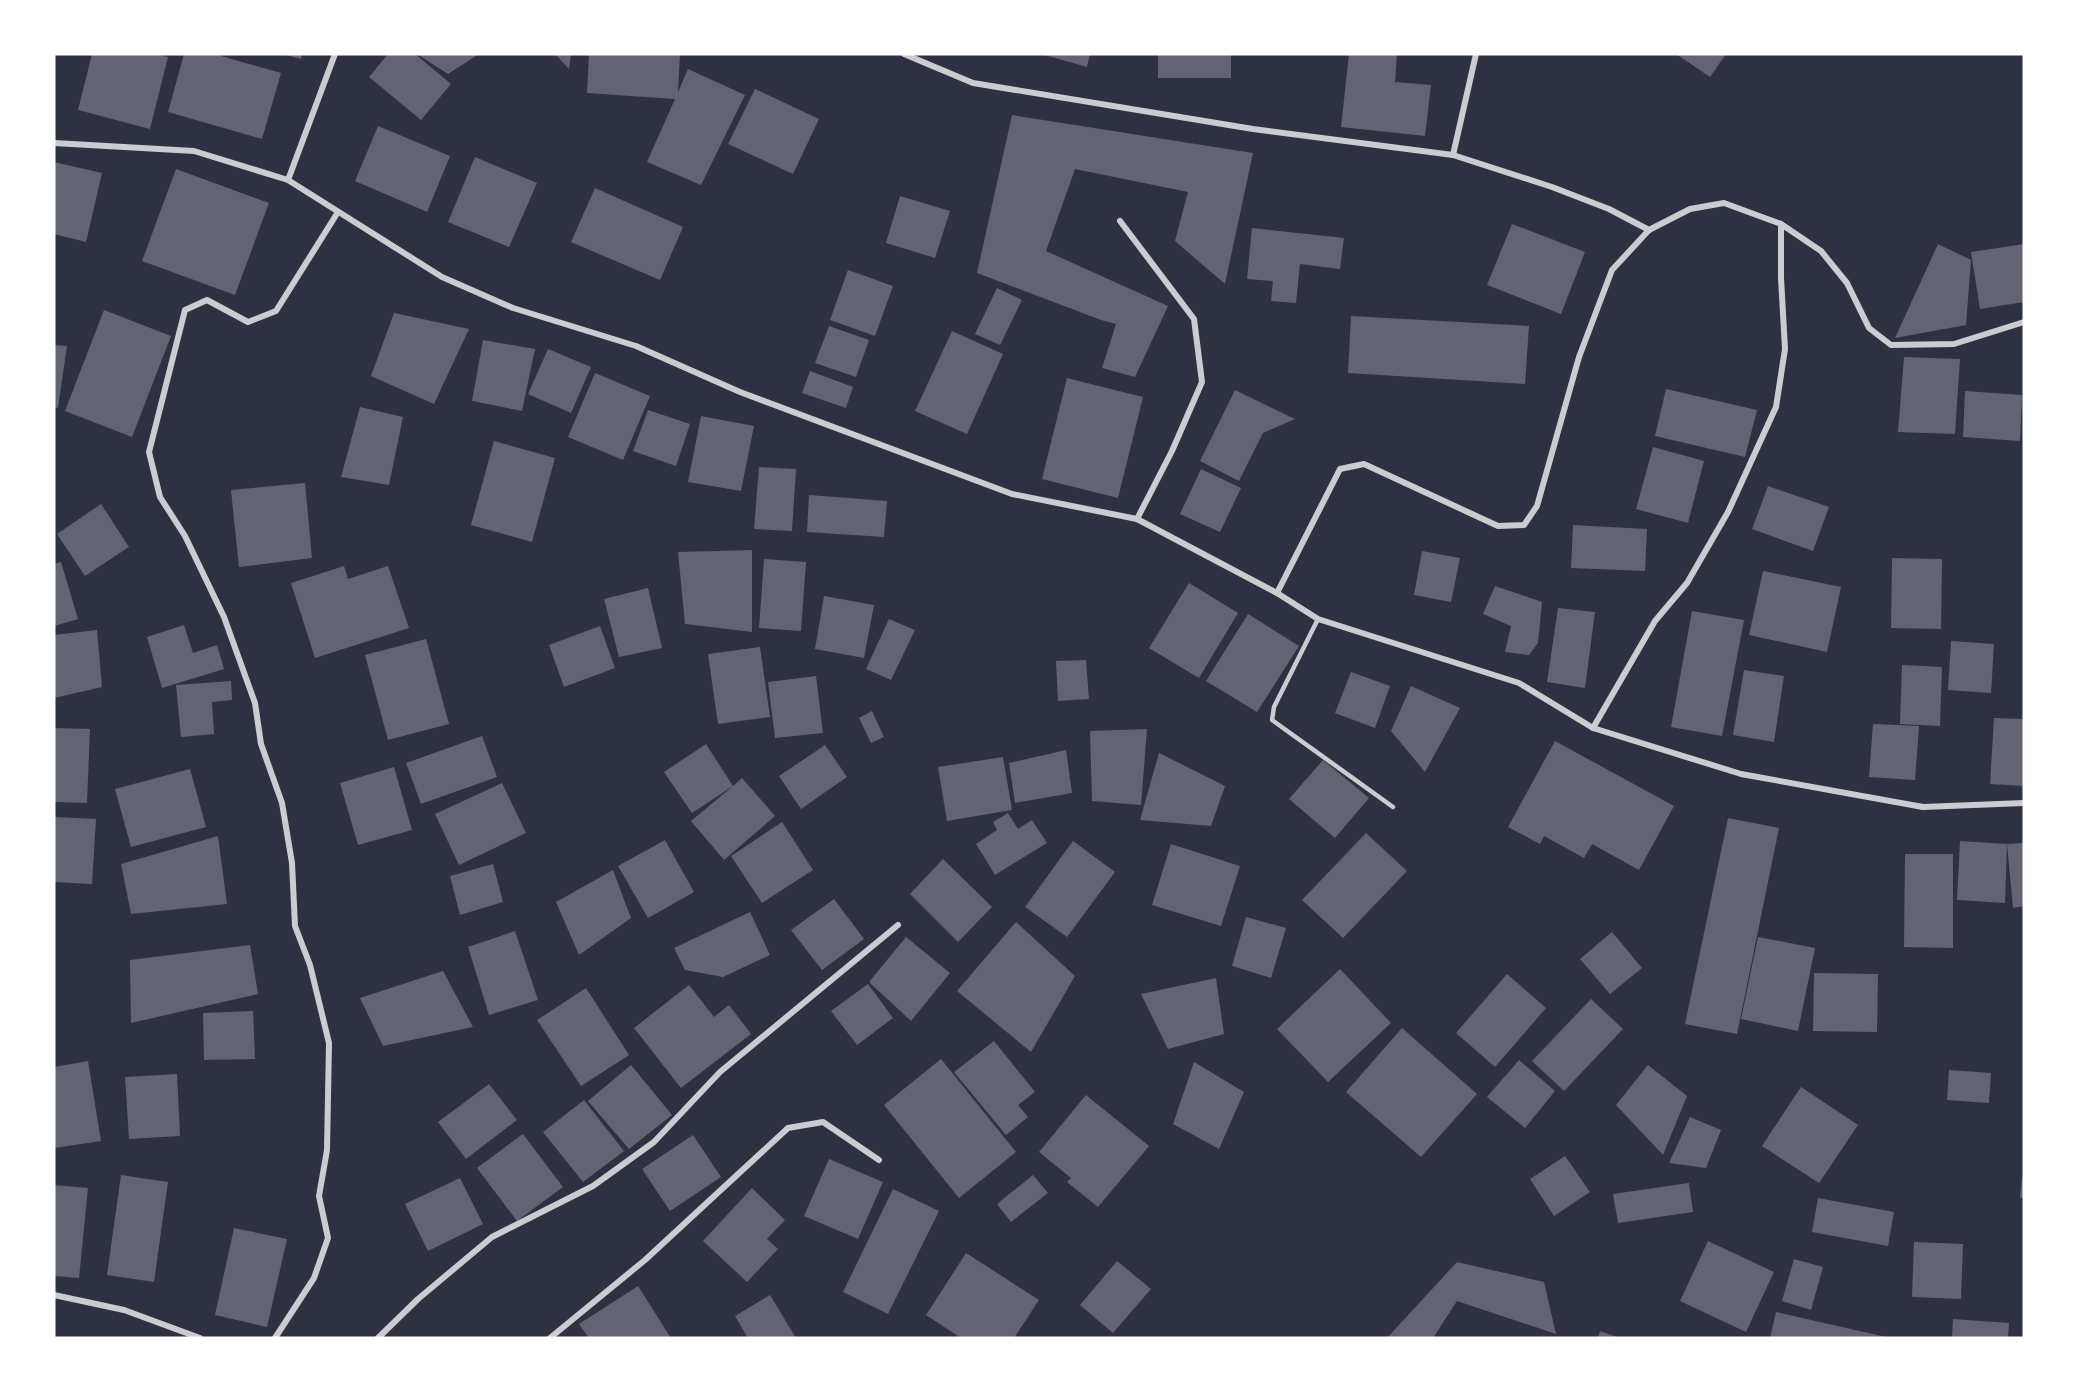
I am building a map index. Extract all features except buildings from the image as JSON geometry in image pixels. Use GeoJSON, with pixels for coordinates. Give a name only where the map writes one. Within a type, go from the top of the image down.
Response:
{"type":"FeatureCollection","features":[{"type":"Feature","properties":{"kind":"street"},"geometry":{"type":"LineString","coordinates":[[288,180],[335,54]]}},
{"type":"Feature","properties":{"kind":"street"},"geometry":{"type":"LineString","coordinates":[[904,54],[973,83],[1253,129],[1453,155],[1590,201],[1649,230]]}},
{"type":"Feature","properties":{"kind":"street"},"geometry":{"type":"LineString","coordinates":[[1453,155],[1476,54]]}},
{"type":"Feature","properties":{"kind":"street"},"geometry":{"type":"LineString","coordinates":[[54,143],[194,151],[288,180],[442,277],[513,308],[636,346],[740,392],[1012,494],[1137,519],[1277,593],[1318,619],[1519,683],[1593,728],[1741,774],[1911,805],[1923,807],[2024,803]]}},
{"type":"Feature","properties":{"kind":"street"},"geometry":{"type":"LineString","coordinates":[[1277,593],[1340,468],[1364,464],[1498,526],[1524,525],[1537,506],[1579,357],[1612,270],[1649,230],[1690,209],[1724,203],[1781,224],[1821,252],[1847,284],[1869,328],[1891,345],[1954,344],[2024,322]]}},
{"type":"Feature","properties":{"kind":"street"},"geometry":{"type":"LineString","coordinates":[[275,1338],[314,1278],[327,1238],[319,1197],[327,1150],[329,1043],[310,965],[295,926],[292,863],[282,803],[261,744],[255,703],[224,617],[185,536],[160,496],[149,452],[185,309],[207,300],[248,322],[276,310],[338,212]]}},
{"type":"Feature","properties":{"kind":"street"},"geometry":{"type":"LineString","coordinates":[[1120,221],[1194,319],[1202,382],[1172,451],[1137,519]]}},
{"type":"Feature","properties":{"kind":"street"},"geometry":{"type":"LineString","coordinates":[[1593,728],[1655,621],[1687,583],[1728,512],[1776,407],[1785,349],[1781,224]]}},
{"type":"Feature","properties":{"kind":"street"},"geometry":{"type":"LineString","coordinates":[[378,1338],[418,1299],[492,1237],[593,1186],[654,1143],[720,1072],[898,925]]}},
{"type":"Feature","properties":{"kind":"street"},"geometry":{"type":"LineString","coordinates":[[550,1338],[645,1260],[788,1128],[823,1122],[879,1160]]}},
{"type":"Feature","properties":{"kind":"street"},"geometry":{"type":"LineString","coordinates":[[54,1295],[124,1310],[200,1338]]}},
{"type":"Feature","properties":{"kind":"lane"},"geometry":{"type":"LineString","coordinates":[[1318,619],[1274,707],[1272,720],[1393,807]]}}]}
